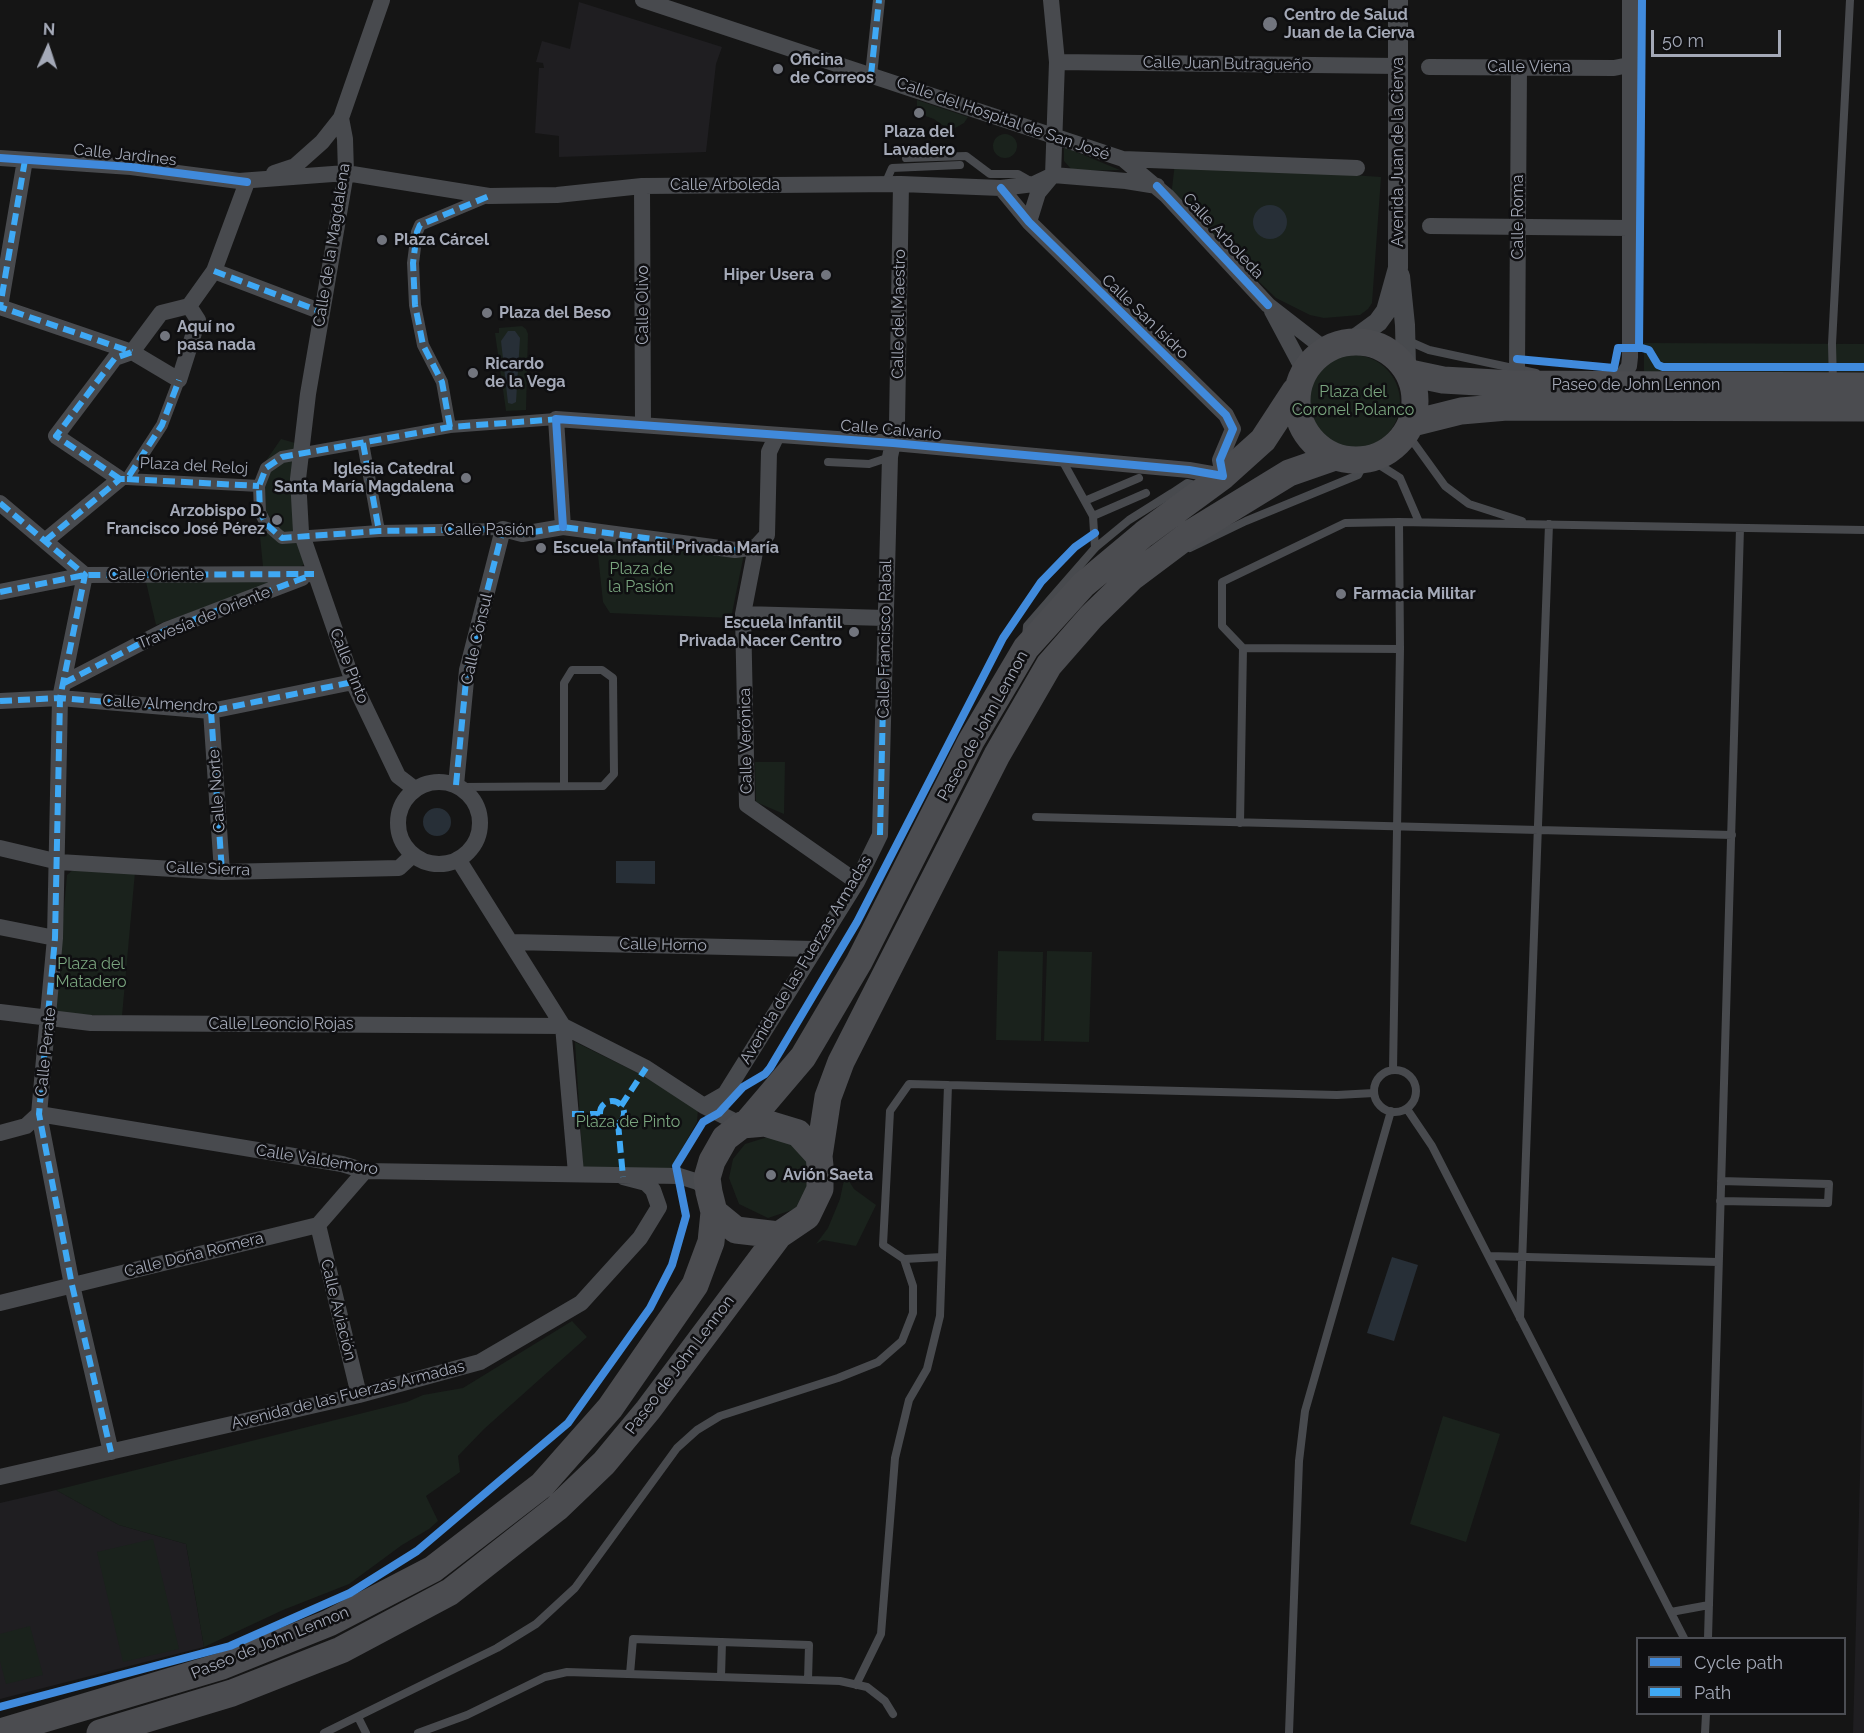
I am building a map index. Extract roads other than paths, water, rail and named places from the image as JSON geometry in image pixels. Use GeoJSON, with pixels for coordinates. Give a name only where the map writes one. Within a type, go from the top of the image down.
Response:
{"type":"FeatureCollection","features":[{"type":"Feature","properties":{"kind":"highway"},"geometry":{"type":"LineString","coordinates":[[1352,341],[1374,345],[1407,360],[1415,394],[1410,428],[1385,453],[1368,459],[1335,457],[1318,447],[1306,434],[1297,417],[1300,381],[1326,350],[1338,343],[1352,341]]}},
{"type":"Feature","properties":{"kind":"highway","name":"Paseo de John Lennon"},"geometry":{"type":"LineString","coordinates":[[1407,360],[1443,380],[1617,386],[1864,386]]}},
{"type":"Feature","properties":{"kind":"highway","name":"Paseo de John Lennon"},"geometry":{"type":"LineString","coordinates":[[744,1124],[803,1057],[859,962],[970,741],[1026,648],[1083,585],[1144,534],[1216,482],[1263,440],[1300,381]]}},
{"type":"Feature","properties":{"kind":"highway","name":"Paseo de John Lennon"},"geometry":{"type":"LineString","coordinates":[[1410,428],[1461,411],[1507,407],[1864,408]]}},
{"type":"Feature","properties":{"kind":"highway","name":"Paseo de John Lennon"},"geometry":{"type":"LineString","coordinates":[[819,1156],[828,1097],[841,1062],[997,754],[1049,665],[1091,617],[1131,578],[1191,533],[1289,473],[1335,457]]}},
{"type":"Feature","properties":{"kind":"highway"},"geometry":{"type":"LineString","coordinates":[[765,1123],[798,1133],[819,1156],[820,1189],[807,1216],[779,1235],[736,1230],[712,1202],[707,1178],[717,1148],[733,1130],[744,1124],[765,1123]]}},
{"type":"Feature","properties":{"kind":"highway","name":"Paseo de John Lennon"},"geometry":{"type":"LineString","coordinates":[[0,1732],[222,1666],[329,1623],[433,1569],[542,1485],[610,1408],[695,1285],[711,1242],[712,1202]]}},
{"type":"Feature","properties":{"kind":"highway","name":"Paseo de John Lennon"},"geometry":{"type":"LineString","coordinates":[[100,1733],[232,1693],[330,1654],[450,1592],[557,1508],[604,1463],[648,1410],[779,1235]]}},
{"type":"Feature","properties":{"kind":"street","name":"Calle de la Magdalena"},"geometry":{"type":"LineString","coordinates":[[301,534],[298,479],[300,456],[346,173],[345,139],[341,118],[382,0]]}},
{"type":"Feature","properties":{"kind":"street","name":"Calle del Hospital de San José"},"geometry":{"type":"LineString","coordinates":[[644,0],[1123,159],[1169,163],[1357,168]]}},
{"type":"Feature","properties":{"kind":"street"},"geometry":{"type":"LineString","coordinates":[[871,75],[879,0]]}},
{"type":"Feature","properties":{"kind":"street"},"geometry":{"type":"LineString","coordinates":[[1029,222],[1038,193],[1053,176],[1057,62],[1051,0]]}},
{"type":"Feature","properties":{"kind":"street","name":"Avenida Juan de la Cierva"},"geometry":{"type":"LineString","coordinates":[[1398,0],[1398,268],[1407,360]]}},
{"type":"Feature","properties":{"kind":"street"},"geometry":{"type":"LineString","coordinates":[[1617,386],[1630,361],[1630,0]]}},
{"type":"Feature","properties":{"kind":"street","name":"Calle Juan Butragueño"},"geometry":{"type":"LineString","coordinates":[[1057,62],[1398,66]]}},
{"type":"Feature","properties":{"kind":"street","name":"Calle Viena"},"geometry":{"type":"LineString","coordinates":[[1429,67],[1614,68],[1629,65]]}},
{"type":"Feature","properties":{"kind":"street","name":"Calle Roma"},"geometry":{"type":"LineString","coordinates":[[1517,368],[1519,67]]}},
{"type":"Feature","properties":{"kind":"street","name":"Calle Jardines"},"geometry":{"type":"LineString","coordinates":[[248,182],[294,166],[322,142],[341,118]]}},
{"type":"Feature","properties":{"kind":"street","name":"Calle Jardines"},"geometry":{"type":"LineString","coordinates":[[0,158],[131,167],[248,182],[346,173]]}},
{"type":"Feature","properties":{"kind":"street","name":"Calle del Hospital de San José"},"geometry":{"type":"LineString","coordinates":[[1123,159],[1157,186]]}},
{"type":"Feature","properties":{"kind":"street"},"geometry":{"type":"LineString","coordinates":[[26,160],[0,307],[132,352],[179,380]]}},
{"type":"Feature","properties":{"kind":"street"},"geometry":{"type":"LineString","coordinates":[[1157,186],[1169,163]]}},
{"type":"Feature","properties":{"kind":"street","name":"Calle Arboleda"},"geometry":{"type":"LineString","coordinates":[[346,173],[489,196],[557,195],[642,186],[893,184],[1001,188],[1034,184],[1053,176],[1126,181],[1157,186],[1268,305],[1326,350]]}},
{"type":"Feature","properties":{"kind":"street"},"geometry":{"type":"LineString","coordinates":[[123,479],[56,435],[115,358],[132,352],[161,313],[189,306],[213,272],[248,182]]}},
{"type":"Feature","properties":{"kind":"street","name":"Calle del Maestro"},"geometry":{"type":"LineString","coordinates":[[891,450],[897,423],[893,184]]}},
{"type":"Feature","properties":{"kind":"street","name":"Calle Olivo"},"geometry":{"type":"LineString","coordinates":[[642,186],[643,425]]}},
{"type":"Feature","properties":{"kind":"street","name":"Calle San Isidro"},"geometry":{"type":"LineString","coordinates":[[1001,188],[1029,222],[1226,415],[1233,432],[1220,460],[1216,482]]}},
{"type":"Feature","properties":{"kind":"street"},"geometry":{"type":"LineString","coordinates":[[450,427],[442,382],[423,345],[415,305],[413,263],[417,231],[420,225],[489,196]]}},
{"type":"Feature","properties":{"kind":"street"},"geometry":{"type":"LineString","coordinates":[[1430,226],[1629,228]]}},
{"type":"Feature","properties":{"kind":"street","name":"Avenida Juan de la Cierva"},"geometry":{"type":"LineString","coordinates":[[1352,341],[1378,322],[1386,311],[1398,268]]}},
{"type":"Feature","properties":{"kind":"street"},"geometry":{"type":"LineString","coordinates":[[213,272],[322,312]]}},
{"type":"Feature","properties":{"kind":"street","name":"Calle Arboleda"},"geometry":{"type":"LineString","coordinates":[[1268,305],[1300,381]]}},
{"type":"Feature","properties":{"kind":"street"},"geometry":{"type":"LineString","coordinates":[[45,541],[123,479],[162,424],[198,320],[189,306]]}},
{"type":"Feature","properties":{"kind":"street"},"geometry":{"type":"LineString","coordinates":[[556,419],[562,526],[735,550],[756,546],[767,536],[769,452],[777,435]]}},
{"type":"Feature","properties":{"kind":"street","name":"Calle Calvario"},"geometry":{"type":"LineString","coordinates":[[259,486],[266,468],[282,457],[300,456],[450,427],[556,419],[777,435],[891,450],[1062,460],[1138,473],[1189,470],[1216,482]]}},
{"type":"Feature","properties":{"kind":"street"},"geometry":{"type":"LineString","coordinates":[[363,444],[379,531]]}},
{"type":"Feature","properties":{"kind":"street","name":"Calle Francisco Rabal"},"geometry":{"type":"LineString","coordinates":[[880,835],[891,450]]}},
{"type":"Feature","properties":{"kind":"street","name":"Plaza del Reloj"},"geometry":{"type":"LineString","coordinates":[[123,479],[259,486]]}},
{"type":"Feature","properties":{"kind":"street","name":"Calle Pasión"},"geometry":{"type":"LineString","coordinates":[[259,486],[260,512],[266,524],[282,538],[301,534],[379,531],[503,529],[522,534],[562,526]]}},
{"type":"Feature","properties":{"kind":"street"},"geometry":{"type":"LineString","coordinates":[[0,503],[85,575]]}},
{"type":"Feature","properties":{"kind":"street","name":"Calle Cónsul"},"geometry":{"type":"LineString","coordinates":[[458,787],[467,670],[503,529]]}},
{"type":"Feature","properties":{"kind":"street","name":"Calle Pinto"},"geometry":{"type":"LineString","coordinates":[[301,534],[353,682],[398,776],[415,789]]}},
{"type":"Feature","properties":{"kind":"street"},"geometry":{"type":"LineString","coordinates":[[756,546],[743,614],[885,618]]}},
{"type":"Feature","properties":{"kind":"street","name":"Calle Oriente"},"geometry":{"type":"LineString","coordinates":[[0,592],[85,575],[314,574]]}},
{"type":"Feature","properties":{"kind":"street","name":"Travesía de Oriente"},"geometry":{"type":"LineString","coordinates":[[62,690],[166,630],[314,574]]}},
{"type":"Feature","properties":{"kind":"street","name":"Calle Perate"},"geometry":{"type":"LineString","coordinates":[[85,575],[62,690],[56,938],[50,1019],[39,1114],[72,1285],[111,1452]]}},
{"type":"Feature","properties":{"kind":"street","name":"Calle Verónica"},"geometry":{"type":"LineString","coordinates":[[743,614],[747,805],[857,882]]}},
{"type":"Feature","properties":{"kind":"street","name":"Calle Almendro"},"geometry":{"type":"LineString","coordinates":[[0,701],[62,690],[211,711],[353,682]]}},
{"type":"Feature","properties":{"kind":"street","name":"Calle Norte"},"geometry":{"type":"LineString","coordinates":[[211,711],[222,872]]}},
{"type":"Feature","properties":{"kind":"street"},"geometry":{"type":"LineString","coordinates":[[435,782],[458,787],[476,806],[479,830],[472,846],[458,859],[436,864],[413,855],[399,834],[397,821],[406,798],[415,789],[435,782]]}},
{"type":"Feature","properties":{"kind":"street","name":"Avenida de las Fuerzas Armadas"},"geometry":{"type":"LineString","coordinates":[[704,1106],[725,1094],[857,882],[880,835]]}},
{"type":"Feature","properties":{"kind":"street","name":"Calle Sierra"},"geometry":{"type":"LineString","coordinates":[[0,848],[59,862],[222,872],[399,868],[413,855]]}},
{"type":"Feature","properties":{"kind":"street"},"geometry":{"type":"LineString","coordinates":[[458,859],[563,1026],[576,1173]]}},
{"type":"Feature","properties":{"kind":"street"},"geometry":{"type":"LineString","coordinates":[[0,927],[56,938]]}},
{"type":"Feature","properties":{"kind":"street","name":"Calle Horno"},"geometry":{"type":"LineString","coordinates":[[512,942],[814,949]]}},
{"type":"Feature","properties":{"kind":"street","name":"Calle Leoncio Rojas"},"geometry":{"type":"LineString","coordinates":[[0,1012],[91,1023],[563,1026]]}},
{"type":"Feature","properties":{"kind":"street"},"geometry":{"type":"LineString","coordinates":[[563,1026],[646,1068],[704,1106],[744,1124]]}},
{"type":"Feature","properties":{"kind":"street"},"geometry":{"type":"LineString","coordinates":[[0,1133],[26,1125],[39,1114]]}},
{"type":"Feature","properties":{"kind":"street","name":"Calle Valdemoro"},"geometry":{"type":"LineString","coordinates":[[39,1114],[342,1164],[365,1171],[576,1173],[623,1177],[679,1176],[698,1182],[712,1202]]}},
{"type":"Feature","properties":{"kind":"street"},"geometry":{"type":"LineString","coordinates":[[318,1225],[365,1171]]}},
{"type":"Feature","properties":{"kind":"street","name":"Avenida de las Fuerzas Armadas"},"geometry":{"type":"LineString","coordinates":[[0,1477],[359,1395],[480,1362],[581,1304],[640,1238],[658,1207],[653,1190],[646,1183],[623,1177]]}},
{"type":"Feature","properties":{"kind":"street","name":"Calle Doña Romera"},"geometry":{"type":"LineString","coordinates":[[0,1303],[318,1225]]}},
{"type":"Feature","properties":{"kind":"street","name":"Calle Aviación"},"geometry":{"type":"LineString","coordinates":[[318,1225],[359,1395]]}},
{"type":"Feature","properties":{"kind":"lane"},"geometry":{"type":"LineString","coordinates":[[1833,386],[1832,344],[1850,0]]}},
{"type":"Feature","properties":{"kind":"lane"},"geometry":{"type":"LineString","coordinates":[[906,158],[966,156],[990,174],[1018,174],[1034,184]]}},
{"type":"Feature","properties":{"kind":"lane"},"geometry":{"type":"LineString","coordinates":[[893,184],[892,168],[960,165]]}},
{"type":"Feature","properties":{"kind":"lane"},"geometry":{"type":"LineString","coordinates":[[1407,360],[1429,350],[1517,368],[1574,385]]}},
{"type":"Feature","properties":{"kind":"lane"},"geometry":{"type":"LineString","coordinates":[[1410,428],[1445,486],[1469,504],[1534,524]]}},
{"type":"Feature","properties":{"kind":"lane"},"geometry":{"type":"LineString","coordinates":[[828,462],[869,464],[891,450]]}},
{"type":"Feature","properties":{"kind":"lane"},"geometry":{"type":"LineString","coordinates":[[1131,578],[1246,521],[1358,475],[1368,459],[1400,478],[1419,522]]}},
{"type":"Feature","properties":{"kind":"lane"},"geometry":{"type":"LineString","coordinates":[[1062,460],[1087,500],[1093,516],[1095,548]]}},
{"type":"Feature","properties":{"kind":"lane"},"geometry":{"type":"LineString","coordinates":[[1087,500],[1138,473],[1153,504]]}},
{"type":"Feature","properties":{"kind":"lane"},"geometry":{"type":"LineString","coordinates":[[1026,648],[1027,626],[1095,548],[1153,504],[1187,483],[1216,482]]}},
{"type":"Feature","properties":{"kind":"lane"},"geometry":{"type":"LineString","coordinates":[[1093,516],[1146,493]]}},
{"type":"Feature","properties":{"kind":"lane"},"geometry":{"type":"LineString","coordinates":[[1393,1070],[1400,649],[1399,522]]}},
{"type":"Feature","properties":{"kind":"lane"},"geometry":{"type":"LineString","coordinates":[[1240,822],[1243,648],[1222,626],[1222,582],[1345,523],[1419,522],[1864,530]]}},
{"type":"Feature","properties":{"kind":"lane"},"geometry":{"type":"LineString","coordinates":[[1520,1318],[1536,829],[1549,524]]}},
{"type":"Feature","properties":{"kind":"lane"},"geometry":{"type":"LineString","coordinates":[[1708,1637],[1740,528]]}},
{"type":"Feature","properties":{"kind":"lane"},"geometry":{"type":"LineString","coordinates":[[1243,648],[1400,649]]}},
{"type":"Feature","properties":{"kind":"lane"},"geometry":{"type":"LineString","coordinates":[[458,787],[603,786],[614,774],[614,678],[602,670],[572,670],[564,683],[564,785]]}},
{"type":"Feature","properties":{"kind":"lane"},"geometry":{"type":"LineString","coordinates":[[1036,817],[1397,824],[1732,835]]}},
{"type":"Feature","properties":{"kind":"lane"},"geometry":{"type":"LineString","coordinates":[[1393,1070],[1406,1072],[1416,1088],[1412,1103],[1407,1108],[1391,1112],[1382,1107],[1374,1093],[1374,1085],[1381,1075],[1393,1070]]}},
{"type":"Feature","properties":{"kind":"lane"},"geometry":{"type":"LineString","coordinates":[[942,1257],[904,1259],[883,1245],[890,1111],[909,1084],[1336,1095],[1374,1093]]}},
{"type":"Feature","properties":{"kind":"lane"},"geometry":{"type":"LineString","coordinates":[[856,1685],[881,1634],[895,1458],[909,1400],[927,1369],[940,1316],[948,1085]]}},
{"type":"Feature","properties":{"kind":"lane"},"geometry":{"type":"LineString","coordinates":[[1407,1108],[1432,1146],[1684,1637]]}},
{"type":"Feature","properties":{"kind":"lane"},"geometry":{"type":"LineString","coordinates":[[1289,1733],[1299,1461],[1305,1411],[1391,1112]]}},
{"type":"Feature","properties":{"kind":"lane"},"geometry":{"type":"LineString","coordinates":[[1720,1201],[1828,1203],[1829,1184],[1721,1181]]}},
{"type":"Feature","properties":{"kind":"lane"},"geometry":{"type":"LineString","coordinates":[[1489,1256],[1718,1263]]}},
{"type":"Feature","properties":{"kind":"lane"},"geometry":{"type":"LineString","coordinates":[[324,1733],[497,1648],[536,1624],[575,1588],[677,1448],[697,1430],[720,1416],[838,1378],[878,1362],[902,1341],[913,1313],[913,1286],[904,1259]]}},
{"type":"Feature","properties":{"kind":"lane"},"geometry":{"type":"LineString","coordinates":[[1671,1612],[1709,1605]]}},
{"type":"Feature","properties":{"kind":"lane"},"geometry":{"type":"LineString","coordinates":[[630,1674],[633,1639],[722,1642],[809,1645],[808,1680]]}},
{"type":"Feature","properties":{"kind":"lane"},"geometry":{"type":"LineString","coordinates":[[721,1677],[722,1642]]}},
{"type":"Feature","properties":{"kind":"lane"},"geometry":{"type":"LineString","coordinates":[[418,1733],[467,1715],[545,1677],[567,1672],[840,1681],[867,1688],[885,1701],[893,1714]]}},
{"type":"Feature","properties":{"kind":"lane"},"geometry":{"type":"LineString","coordinates":[[1705,1733],[1706,1715]]}},
{"type":"Feature","properties":{"kind":"lane"},"geometry":{"type":"LineString","coordinates":[[358,1716],[366,1733]]}},
{"type":"Feature","properties":{"kind":"place","name":"Centro de Salud Juan de la Cierva"},"geometry":{"type":"Point","coordinates":[1270,24]}},
{"type":"Feature","properties":{"kind":"place","name":"Oficina de Correos"},"geometry":{"type":"Point","coordinates":[778,69]}},
{"type":"Feature","properties":{"kind":"place","name":"Plaza del Lavadero"},"geometry":{"type":"Point","coordinates":[919,113]}},
{"type":"Feature","properties":{"kind":"place","name":"Plaza Cárcel"},"geometry":{"type":"Point","coordinates":[382,240]}},
{"type":"Feature","properties":{"kind":"place","name":"Hiper Usera"},"geometry":{"type":"Point","coordinates":[826,275]}},
{"type":"Feature","properties":{"kind":"place","name":"Plaza del Beso"},"geometry":{"type":"Point","coordinates":[487,313]}},
{"type":"Feature","properties":{"kind":"place","name":"Aquí no pasa nada"},"geometry":{"type":"Point","coordinates":[165,336]}},
{"type":"Feature","properties":{"kind":"place","name":"Ricardo de la Vega"},"geometry":{"type":"Point","coordinates":[473,373]}},
{"type":"Feature","properties":{"kind":"place","name":"Iglesia Catedral Santa María Magdalena"},"geometry":{"type":"Point","coordinates":[466,478]}},
{"type":"Feature","properties":{"kind":"place","name":"Arzobispo D. Francisco José Pérez"},"geometry":{"type":"Point","coordinates":[277,520]}},
{"type":"Feature","properties":{"kind":"place","name":"Escuela Infantil Privada María"},"geometry":{"type":"Point","coordinates":[541,548]}},
{"type":"Feature","properties":{"kind":"place","name":"Farmacia Militar"},"geometry":{"type":"Point","coordinates":[1341,594]}},
{"type":"Feature","properties":{"kind":"place","name":"Escuela Infantil Privada Nacer Centro"},"geometry":{"type":"Point","coordinates":[854,632]}},
{"type":"Feature","properties":{"kind":"place","name":"Avión Saeta"},"geometry":{"type":"Point","coordinates":[771,1175]}},
{"type":"Feature","properties":{"kind":"park label","name":"Plaza del Coronel Polanco"},"geometry":{"type":"Point","coordinates":[1353,401]}},
{"type":"Feature","properties":{"kind":"park label","name":"Plaza de la Pasión"},"geometry":{"type":"Point","coordinates":[641,578]}},
{"type":"Feature","properties":{"kind":"park label","name":"Plaza del Matadero"},"geometry":{"type":"Point","coordinates":[91,973]}},
{"type":"Feature","properties":{"kind":"park label","name":"Plaza de Pinto"},"geometry":{"type":"Point","coordinates":[628,1122]}}]}
